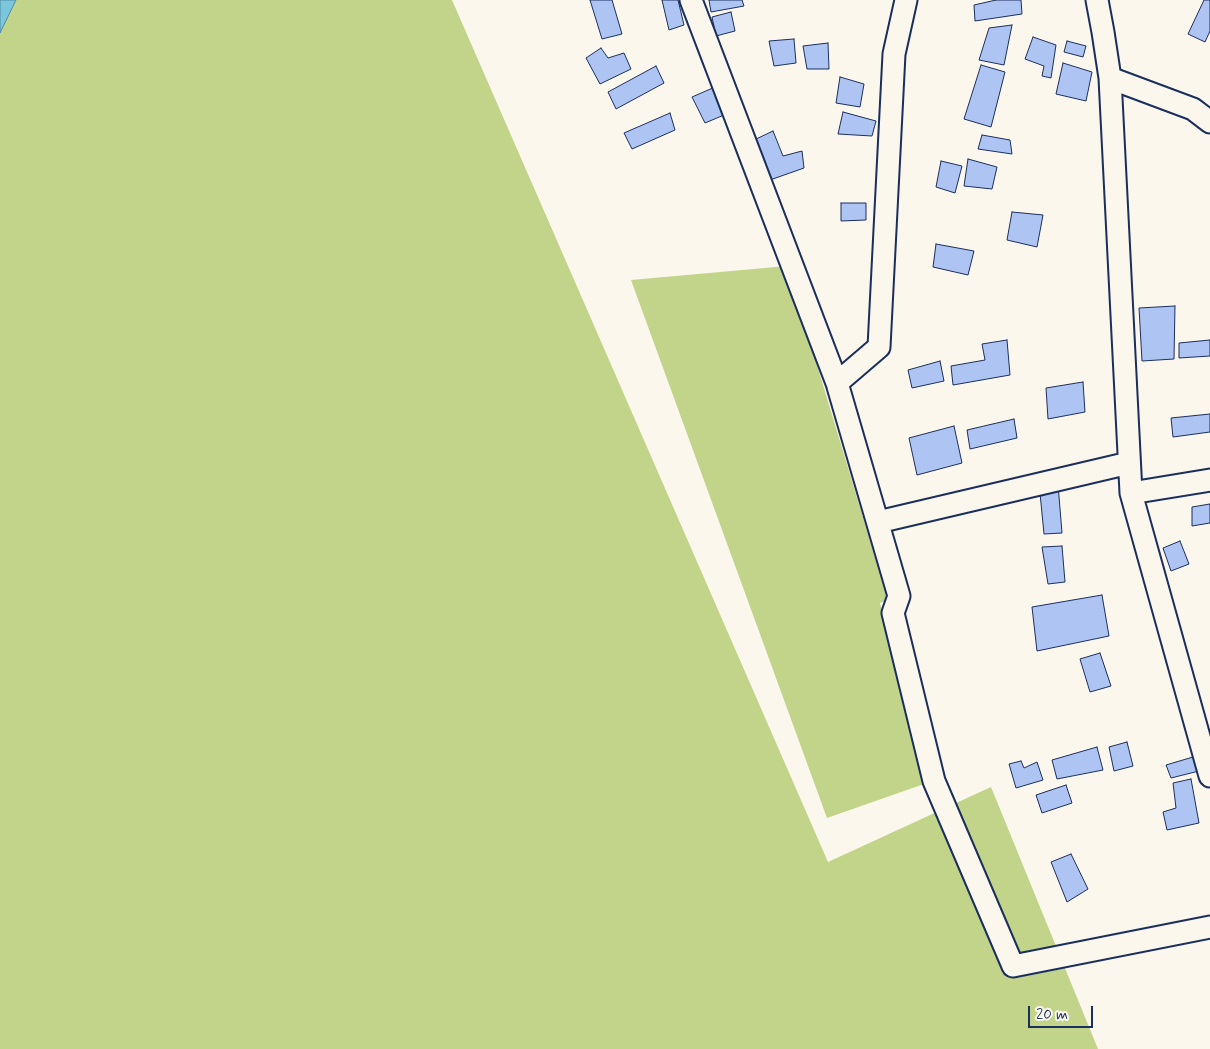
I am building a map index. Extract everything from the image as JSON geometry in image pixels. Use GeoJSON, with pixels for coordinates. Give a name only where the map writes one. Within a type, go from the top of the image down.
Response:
{"type":"FeatureCollection","features":[{"type":"Feature","properties":{"kind":"street"},"geometry":{"type":"LineString","coordinates":[[691,0],[838,383],[899,596],[894,613],[934,781],[1013,966],[1210,926]]}},
{"type":"Feature","properties":{"kind":"street"},"geometry":{"type":"LineString","coordinates":[[838,383],[879,347],[894,54],[906,0]]}},
{"type":"Feature","properties":{"kind":"street"},"geometry":{"type":"LineString","coordinates":[[1097,0],[1110,78],[1131,493],[1210,776]]}},
{"type":"Feature","properties":{"kind":"street"},"geometry":{"type":"LineString","coordinates":[[1110,78],[1193,109],[1210,122]]}},
{"type":"Feature","properties":{"kind":"street"},"geometry":{"type":"LineString","coordinates":[[878,522],[1129,463]]}},
{"type":"Feature","properties":{"kind":"street"},"geometry":{"type":"LineString","coordinates":[[1131,493],[1210,480]]}},
{"type":"Feature","properties":{"kind":"green space"},"geometry":{"type":"Polygon","coordinates":[[[16,0],[452,0],[828,862],[991,787],[1098,1049],[0,1049],[0,33],[16,0]]]}},
{"type":"Feature","properties":{"kind":"green space"},"geometry":{"type":"Polygon","coordinates":[[[787,266],[888,600],[880,603],[924,784],[827,818],[631,280],[787,266]]]}},
{"type":"Feature","properties":{"kind":"water"},"geometry":{"type":"Polygon","coordinates":[[[0,0],[16,0],[0,33],[0,0]]]}},
{"type":"Feature","properties":{"kind":"building"},"geometry":{"type":"Polygon","coordinates":[[[590,0],[612,0],[622,34],[602,39],[590,0]]]}},
{"type":"Feature","properties":{"kind":"building"},"geometry":{"type":"Polygon","coordinates":[[[662,0],[678,0],[684,25],[669,30],[662,0]]]}},
{"type":"Feature","properties":{"kind":"building"},"geometry":{"type":"Polygon","coordinates":[[[709,0],[742,0],[744,6],[711,12],[709,0]]]}},
{"type":"Feature","properties":{"kind":"building"},"geometry":{"type":"Polygon","coordinates":[[[996,0],[1021,0],[1022,14],[975,21],[974,5],[996,0]]]}},
{"type":"Feature","properties":{"kind":"building"},"geometry":{"type":"Polygon","coordinates":[[[1204,0],[1210,0],[1210,31],[1205,42],[1188,34],[1204,0]]]}},
{"type":"Feature","properties":{"kind":"building"},"geometry":{"type":"Polygon","coordinates":[[[731,12],[735,31],[716,36],[712,17],[731,12]]]}},
{"type":"Feature","properties":{"kind":"building"},"geometry":{"type":"Polygon","coordinates":[[[1012,25],[1004,65],[979,60],[989,28],[1012,25]]]}},
{"type":"Feature","properties":{"kind":"building"},"geometry":{"type":"Polygon","coordinates":[[[1033,37],[1056,45],[1051,78],[1042,76],[1044,66],[1025,59],[1033,37]]]}},
{"type":"Feature","properties":{"kind":"building"},"geometry":{"type":"Polygon","coordinates":[[[794,39],[796,63],[774,66],[769,41],[794,39]]]}},
{"type":"Feature","properties":{"kind":"building"},"geometry":{"type":"Polygon","coordinates":[[[1067,41],[1086,46],[1083,57],[1064,52],[1067,41]]]}},
{"type":"Feature","properties":{"kind":"building"},"geometry":{"type":"Polygon","coordinates":[[[828,43],[829,69],[807,69],[803,46],[828,43]]]}},
{"type":"Feature","properties":{"kind":"building"},"geometry":{"type":"Polygon","coordinates":[[[601,48],[608,58],[624,53],[631,69],[600,84],[586,58],[601,48]]]}},
{"type":"Feature","properties":{"kind":"building"},"geometry":{"type":"Polygon","coordinates":[[[1063,63],[1092,72],[1086,101],[1056,94],[1063,63]]]}},
{"type":"Feature","properties":{"kind":"building"},"geometry":{"type":"Polygon","coordinates":[[[981,65],[1005,72],[991,127],[964,119],[981,65]]]}},
{"type":"Feature","properties":{"kind":"building"},"geometry":{"type":"Polygon","coordinates":[[[656,66],[664,83],[616,109],[608,92],[656,66]]]}},
{"type":"Feature","properties":{"kind":"building"},"geometry":{"type":"Polygon","coordinates":[[[840,77],[864,84],[860,107],[836,103],[840,77]]]}},
{"type":"Feature","properties":{"kind":"building"},"geometry":{"type":"Polygon","coordinates":[[[715,87],[724,115],[705,123],[692,97],[715,87]]]}},
{"type":"Feature","properties":{"kind":"building"},"geometry":{"type":"Polygon","coordinates":[[[843,112],[876,121],[872,136],[838,134],[843,112]]]}},
{"type":"Feature","properties":{"kind":"building"},"geometry":{"type":"Polygon","coordinates":[[[670,113],[675,130],[632,149],[624,133],[670,113]]]}},
{"type":"Feature","properties":{"kind":"building"},"geometry":{"type":"Polygon","coordinates":[[[773,131],[783,156],[802,151],[804,168],[770,180],[754,140],[773,131]]]}},
{"type":"Feature","properties":{"kind":"building"},"geometry":{"type":"Polygon","coordinates":[[[982,135],[1010,140],[1012,154],[978,149],[982,135]]]}},
{"type":"Feature","properties":{"kind":"building"},"geometry":{"type":"Polygon","coordinates":[[[968,159],[997,167],[992,189],[964,186],[968,159]]]}},
{"type":"Feature","properties":{"kind":"building"},"geometry":{"type":"Polygon","coordinates":[[[941,161],[962,166],[955,193],[936,187],[941,161]]]}},
{"type":"Feature","properties":{"kind":"building"},"geometry":{"type":"Polygon","coordinates":[[[841,203],[866,203],[866,220],[841,221],[841,203]]]}},
{"type":"Feature","properties":{"kind":"building"},"geometry":{"type":"Polygon","coordinates":[[[1012,212],[1043,215],[1037,247],[1007,240],[1012,212]]]}},
{"type":"Feature","properties":{"kind":"building"},"geometry":{"type":"Polygon","coordinates":[[[936,244],[974,251],[968,275],[933,267],[936,244]]]}},
{"type":"Feature","properties":{"kind":"building"},"geometry":{"type":"Polygon","coordinates":[[[1175,306],[1174,359],[1142,361],[1139,308],[1175,306]]]}},
{"type":"Feature","properties":{"kind":"building"},"geometry":{"type":"Polygon","coordinates":[[[1007,340],[1010,375],[953,385],[951,366],[985,360],[982,344],[1007,340]]]}},
{"type":"Feature","properties":{"kind":"building"},"geometry":{"type":"Polygon","coordinates":[[[1210,340],[1210,356],[1179,358],[1179,343],[1210,340]]]}},
{"type":"Feature","properties":{"kind":"building"},"geometry":{"type":"Polygon","coordinates":[[[940,361],[944,381],[912,388],[908,370],[940,361]]]}},
{"type":"Feature","properties":{"kind":"building"},"geometry":{"type":"Polygon","coordinates":[[[1083,382],[1085,412],[1048,419],[1046,388],[1083,382]]]}},
{"type":"Feature","properties":{"kind":"building"},"geometry":{"type":"Polygon","coordinates":[[[1210,414],[1210,432],[1173,437],[1171,418],[1210,414]]]}},
{"type":"Feature","properties":{"kind":"building"},"geometry":{"type":"Polygon","coordinates":[[[1014,419],[1017,438],[970,449],[967,430],[1014,419]]]}},
{"type":"Feature","properties":{"kind":"building"},"geometry":{"type":"Polygon","coordinates":[[[954,426],[962,463],[917,475],[909,438],[954,426]]]}},
{"type":"Feature","properties":{"kind":"building"},"geometry":{"type":"Polygon","coordinates":[[[1039,483],[1058,484],[1062,533],[1044,534],[1039,483]]]}},
{"type":"Feature","properties":{"kind":"building"},"geometry":{"type":"Polygon","coordinates":[[[1210,504],[1210,523],[1192,526],[1192,507],[1210,504]]]}},
{"type":"Feature","properties":{"kind":"building"},"geometry":{"type":"Polygon","coordinates":[[[1180,541],[1189,564],[1171,571],[1163,548],[1180,541]]]}},
{"type":"Feature","properties":{"kind":"building"},"geometry":{"type":"Polygon","coordinates":[[[1062,546],[1065,582],[1048,584],[1042,547],[1062,546]]]}},
{"type":"Feature","properties":{"kind":"building"},"geometry":{"type":"Polygon","coordinates":[[[1102,595],[1109,636],[1037,651],[1032,607],[1102,595]]]}},
{"type":"Feature","properties":{"kind":"building"},"geometry":{"type":"Polygon","coordinates":[[[1100,653],[1111,686],[1090,692],[1080,659],[1100,653]]]}},
{"type":"Feature","properties":{"kind":"building"},"geometry":{"type":"Polygon","coordinates":[[[1127,742],[1133,766],[1114,771],[1109,747],[1127,742]]]}},
{"type":"Feature","properties":{"kind":"building"},"geometry":{"type":"Polygon","coordinates":[[[1097,747],[1103,770],[1057,779],[1052,760],[1097,747]]]}},
{"type":"Feature","properties":{"kind":"building"},"geometry":{"type":"Polygon","coordinates":[[[1193,757],[1199,771],[1171,778],[1166,765],[1193,757]]]}},
{"type":"Feature","properties":{"kind":"building"},"geometry":{"type":"Polygon","coordinates":[[[1021,761],[1024,768],[1037,762],[1043,780],[1016,788],[1009,764],[1021,761]]]}},
{"type":"Feature","properties":{"kind":"building"},"geometry":{"type":"Polygon","coordinates":[[[1191,779],[1199,823],[1167,830],[1163,812],[1176,808],[1173,783],[1191,779]]]}},
{"type":"Feature","properties":{"kind":"building"},"geometry":{"type":"Polygon","coordinates":[[[1066,785],[1072,803],[1042,813],[1036,795],[1066,785]]]}},
{"type":"Feature","properties":{"kind":"building"},"geometry":{"type":"Polygon","coordinates":[[[1071,854],[1088,889],[1067,902],[1051,862],[1071,854]]]}}]}
